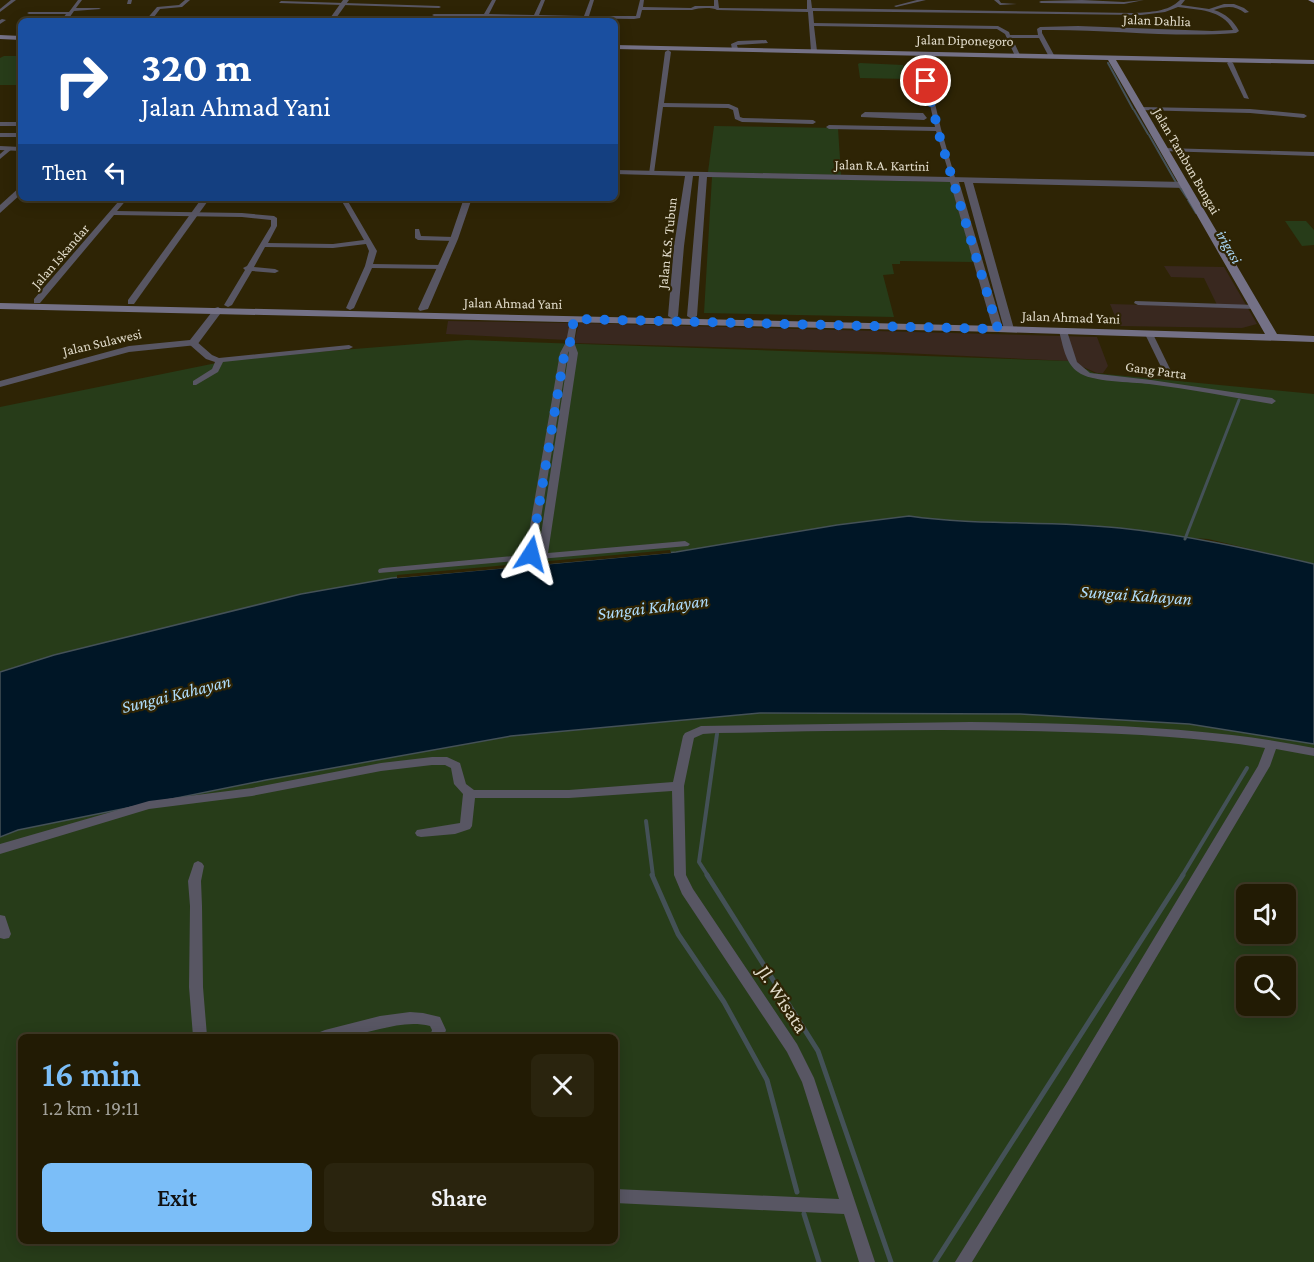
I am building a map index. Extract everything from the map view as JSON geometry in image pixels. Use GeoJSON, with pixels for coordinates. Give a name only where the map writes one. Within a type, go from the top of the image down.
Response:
{"type":"FeatureCollection","features":[{"type":"Feature","properties":{"kind":"main road"},"geometry":{"type":"LineString","coordinates":[[0,35],[18,37]]}},
{"type":"Feature","properties":{"kind":"main road","name":"Jalan Diponegoro"},"geometry":{"type":"LineString","coordinates":[[618,49],[756,52]]}},
{"type":"Feature","properties":{"kind":"main road","name":"Jalan Diponegoro"},"geometry":{"type":"LineString","coordinates":[[618,49],[668,52],[1017,55],[1314,64]]}},
{"type":"Feature","properties":{"kind":"main road","name":"Jalan Diponegoro"},"geometry":{"type":"LineString","coordinates":[[814,53],[1314,64]]}},
{"type":"Feature","properties":{"kind":"main road","name":"Jalan Tambun Bungai"},"geometry":{"type":"LineString","coordinates":[[1111,58],[1272,334]]}},
{"type":"Feature","properties":{"kind":"main road","name":"Jalan Ahmad Yani"},"geometry":{"type":"LineString","coordinates":[[0,300],[131,302],[223,308]]}},
{"type":"Feature","properties":{"kind":"main road","name":"Jalan Ahmad Yani"},"geometry":{"type":"LineString","coordinates":[[0,306],[674,315],[1272,334],[1314,339]]}},
{"type":"Feature","properties":{"kind":"main road","name":"Jalan Ahmad Yani"},"geometry":{"type":"LineString","coordinates":[[354,310],[423,309],[574,319],[1003,326],[1063,331],[1114,330],[1149,334],[1314,334]]}},
{"type":"Feature","properties":{"kind":"street"},"geometry":{"type":"LineString","coordinates":[[0,11],[14,0]]}},
{"type":"Feature","properties":{"kind":"street"},"geometry":{"type":"LineString","coordinates":[[66,18],[80,0]]}},
{"type":"Feature","properties":{"kind":"street"},"geometry":{"type":"LineString","coordinates":[[151,18],[159,8],[180,6],[188,0]]}},
{"type":"Feature","properties":{"kind":"street"},"geometry":{"type":"LineString","coordinates":[[390,6],[394,0]]}},
{"type":"Feature","properties":{"kind":"street"},"geometry":{"type":"LineString","coordinates":[[432,18],[443,0]]}},
{"type":"Feature","properties":{"kind":"street"},"geometry":{"type":"LineString","coordinates":[[486,16],[494,0]]}},
{"type":"Feature","properties":{"kind":"street"},"geometry":{"type":"LineString","coordinates":[[536,16],[543,0]]}},
{"type":"Feature","properties":{"kind":"street"},"geometry":{"type":"LineString","coordinates":[[586,17],[592,0]]}},
{"type":"Feature","properties":{"kind":"street"},"geometry":{"type":"LineString","coordinates":[[576,18],[637,18],[642,0]]}},
{"type":"Feature","properties":{"kind":"street"},"geometry":{"type":"LineString","coordinates":[[809,0],[814,53]]}},
{"type":"Feature","properties":{"kind":"street"},"geometry":{"type":"LineString","coordinates":[[872,10],[924,0]]}},
{"type":"Feature","properties":{"kind":"street"},"geometry":{"type":"LineString","coordinates":[[996,0],[1000,4],[1015,4]]}},
{"type":"Feature","properties":{"kind":"street"},"geometry":{"type":"LineString","coordinates":[[1051,56],[1040,29],[1056,28],[1041,1],[1124,3],[1142,0]]}},
{"type":"Feature","properties":{"kind":"street"},"geometry":{"type":"LineString","coordinates":[[640,8],[692,9],[716,5],[811,10],[1138,14],[1163,11],[1179,6],[1183,0]]}},
{"type":"Feature","properties":{"kind":"street"},"geometry":{"type":"LineString","coordinates":[[281,2],[439,7]]}},
{"type":"Feature","properties":{"kind":"street"},"geometry":{"type":"LineString","coordinates":[[917,2],[923,10]]}},
{"type":"Feature","properties":{"kind":"street"},"geometry":{"type":"LineString","coordinates":[[333,18],[344,3]]}},
{"type":"Feature","properties":{"kind":"street"},"geometry":{"type":"LineString","coordinates":[[1209,11],[1219,6],[1237,5],[1247,12]]}},
{"type":"Feature","properties":{"kind":"street","name":"Jalan Dahlia"},"geometry":{"type":"LineString","coordinates":[[1056,28],[1212,33],[1236,31],[1224,17],[1209,11],[1179,6]]}},
{"type":"Feature","properties":{"kind":"street"},"geometry":{"type":"LineString","coordinates":[[29,14],[99,9]]}},
{"type":"Feature","properties":{"kind":"street"},"geometry":{"type":"LineString","coordinates":[[975,12],[982,27]]}},
{"type":"Feature","properties":{"kind":"street"},"geometry":{"type":"LineString","coordinates":[[434,15],[555,18]]}},
{"type":"Feature","properties":{"kind":"street"},"geometry":{"type":"LineString","coordinates":[[813,24],[1002,29],[1017,55]]}},
{"type":"Feature","properties":{"kind":"street"},"geometry":{"type":"LineString","coordinates":[[1008,36],[1042,37]]}},
{"type":"Feature","properties":{"kind":"street"},"geometry":{"type":"LineString","coordinates":[[735,50],[734,44],[738,42],[766,42]]}},
{"type":"Feature","properties":{"kind":"street"},"geometry":{"type":"LineString","coordinates":[[651,173],[668,52]]}},
{"type":"Feature","properties":{"kind":"street"},"geometry":{"type":"LineString","coordinates":[[921,57],[938,129],[972,245],[1003,326]]}},
{"type":"Feature","properties":{"kind":"street"},"geometry":{"type":"LineString","coordinates":[[1230,63],[1247,98]]}},
{"type":"Feature","properties":{"kind":"street"},"geometry":{"type":"LineString","coordinates":[[661,105],[729,106],[736,109],[737,118],[742,120],[813,122]]}},
{"type":"Feature","properties":{"kind":"street"},"geometry":{"type":"LineString","coordinates":[[1140,110],[1238,110],[1304,116]]}},
{"type":"Feature","properties":{"kind":"street"},"geometry":{"type":"LineString","coordinates":[[923,117],[923,115],[863,115],[867,117],[923,117],[935,117]]}},
{"type":"Feature","properties":{"kind":"street"},"geometry":{"type":"LineString","coordinates":[[0,124],[18,124]]}},
{"type":"Feature","properties":{"kind":"street"},"geometry":{"type":"LineString","coordinates":[[829,127],[938,129]]}},
{"type":"Feature","properties":{"kind":"street"},"geometry":{"type":"LineString","coordinates":[[0,135],[18,135]]}},
{"type":"Feature","properties":{"kind":"street"},"geometry":{"type":"LineString","coordinates":[[0,148],[18,149]]}},
{"type":"Feature","properties":{"kind":"street"},"geometry":{"type":"LineString","coordinates":[[0,157],[9,149]]}},
{"type":"Feature","properties":{"kind":"street"},"geometry":{"type":"LineString","coordinates":[[1164,150],[1314,154]]}},
{"type":"Feature","properties":{"kind":"street","name":"Jalan R.A. Kartini"},"geometry":{"type":"LineString","coordinates":[[618,172],[1185,185]]}},
{"type":"Feature","properties":{"kind":"street","name":"Jalan K.S. Tubun"},"geometry":{"type":"LineString","coordinates":[[674,315],[689,174]]}},
{"type":"Feature","properties":{"kind":"street","name":"Jalan K.S. Tubun"},"geometry":{"type":"LineString","coordinates":[[692,316],[703,174]]}},
{"type":"Feature","properties":{"kind":"street"},"geometry":{"type":"LineString","coordinates":[[968,181],[1003,326]]}},
{"type":"Feature","properties":{"kind":"street"},"geometry":{"type":"LineString","coordinates":[[0,210],[18,192]]}},
{"type":"Feature","properties":{"kind":"street","name":"Jalan Iskandar"},"geometry":{"type":"LineString","coordinates":[[37,301],[122,201]]}},
{"type":"Feature","properties":{"kind":"street"},"geometry":{"type":"LineString","coordinates":[[131,302],[204,201]]}},
{"type":"Feature","properties":{"kind":"street"},"geometry":{"type":"LineString","coordinates":[[345,201],[374,254],[354,310]]}},
{"type":"Feature","properties":{"kind":"street"},"geometry":{"type":"LineString","coordinates":[[423,309],[454,239],[467,201]]}},
{"type":"Feature","properties":{"kind":"street"},"geometry":{"type":"LineString","coordinates":[[112,213],[274,218],[275,223],[263,245],[223,308],[193,343],[208,357],[220,360],[349,347]]}},
{"type":"Feature","properties":{"kind":"street"},"geometry":{"type":"LineString","coordinates":[[964,213],[977,214]]}},
{"type":"Feature","properties":{"kind":"street"},"geometry":{"type":"LineString","coordinates":[[417,230],[418,238],[454,239]]}},
{"type":"Feature","properties":{"kind":"street"},"geometry":{"type":"LineString","coordinates":[[263,245],[333,246],[368,242]]}},
{"type":"Feature","properties":{"kind":"street"},"geometry":{"type":"LineString","coordinates":[[972,245],[984,245]]}},
{"type":"Feature","properties":{"kind":"street"},"geometry":{"type":"LineString","coordinates":[[369,266],[441,267]]}},
{"type":"Feature","properties":{"kind":"street"},"geometry":{"type":"LineString","coordinates":[[248,268],[275,271]]}},
{"type":"Feature","properties":{"kind":"street"},"geometry":{"type":"LineString","coordinates":[[675,291],[693,291]]}},
{"type":"Feature","properties":{"kind":"street"},"geometry":{"type":"LineString","coordinates":[[1138,303],[1256,307]]}},
{"type":"Feature","properties":{"kind":"street"},"geometry":{"type":"LineString","coordinates":[[530,557],[557,394],[568,360],[574,353],[570,342],[574,319]]}},
{"type":"Feature","properties":{"kind":"street","name":"Gang Parta"},"geometry":{"type":"LineString","coordinates":[[1063,331],[1075,366],[1080,372],[1088,375],[1151,382],[1272,401]]}},
{"type":"Feature","properties":{"kind":"street"},"geometry":{"type":"LineString","coordinates":[[1149,334],[1168,373]]}},
{"type":"Feature","properties":{"kind":"street","name":"Jalan Sulawesi"},"geometry":{"type":"LineString","coordinates":[[0,384],[129,349],[193,343]]}},
{"type":"Feature","properties":{"kind":"street"},"geometry":{"type":"LineString","coordinates":[[195,383],[215,370],[220,360]]}},
{"type":"Feature","properties":{"kind":"street"},"geometry":{"type":"LineString","coordinates":[[543,556],[568,394],[568,360]]}},
{"type":"Feature","properties":{"kind":"street"},"geometry":{"type":"LineString","coordinates":[[557,394],[568,394]]}},
{"type":"Feature","properties":{"kind":"street"},"geometry":{"type":"LineString","coordinates":[[549,438],[561,438]]}},
{"type":"Feature","properties":{"kind":"street"},"geometry":{"type":"LineString","coordinates":[[537,514],[549,514]]}},
{"type":"Feature","properties":{"kind":"street"},"geometry":{"type":"LineString","coordinates":[[383,571],[685,544]]}},
{"type":"Feature","properties":{"kind":"street","name":"Jl. Wisata"},"geometry":{"type":"LineString","coordinates":[[867,1262],[809,1082],[796,1056],[687,891],[680,875],[678,786],[688,736],[701,730],[717,729],[864,725],[1018,727],[1224,738],[1272,745]]}},
{"type":"Feature","properties":{"kind":"street"},"geometry":{"type":"LineString","coordinates":[[963,1262],[1074,1085],[1264,766],[1272,745],[1314,752]]}},
{"type":"Feature","properties":{"kind":"street"},"geometry":{"type":"LineString","coordinates":[[0,849],[149,805],[264,790],[381,766],[447,761],[456,766],[458,782],[469,793],[568,794],[678,786]]}},
{"type":"Feature","properties":{"kind":"street"},"geometry":{"type":"LineString","coordinates":[[421,833],[455,830],[466,826],[469,793]]}},
{"type":"Feature","properties":{"kind":"street"},"geometry":{"type":"LineString","coordinates":[[198,866],[194,874],[196,900],[194,996],[200,1034]]}},
{"type":"Feature","properties":{"kind":"street"},"geometry":{"type":"LineString","coordinates":[[0,920],[4,934]]}},
{"type":"Feature","properties":{"kind":"street"},"geometry":{"type":"LineString","coordinates":[[334,1034],[423,1017],[435,1021],[439,1030],[438,1034]]}},
{"type":"Feature","properties":{"kind":"street"},"geometry":{"type":"LineString","coordinates":[[618,1196],[849,1207]]}},
{"type":"Feature","properties":{"kind":"shaded area"},"geometry":{"type":"Polygon","coordinates":[[[1164,266],[1224,267],[1257,324],[1242,328],[1119,326],[1110,304],[1218,307],[1204,278],[1171,277],[1164,266]]]}},
{"type":"Feature","properties":{"kind":"shaded area"},"geometry":{"type":"Polygon","coordinates":[[[448,321],[570,323],[567,340],[446,334],[448,321]]]}},
{"type":"Feature","properties":{"kind":"shaded area"},"geometry":{"type":"Polygon","coordinates":[[[579,323],[1097,337],[1108,366],[1103,373],[1097,373],[1069,361],[882,352],[574,343],[579,323]]]}},
{"type":"Feature","properties":{"kind":"green space"},"geometry":{"type":"Polygon","coordinates":[[[18,56],[18,85],[0,85],[0,58],[18,56]]]}},
{"type":"Feature","properties":{"kind":"green space"},"geometry":{"type":"Polygon","coordinates":[[[858,64],[903,65],[907,79],[860,78],[858,64]]]}},
{"type":"Feature","properties":{"kind":"green space"},"geometry":{"type":"Polygon","coordinates":[[[714,126],[838,128],[841,175],[708,172],[714,126]]]}},
{"type":"Feature","properties":{"kind":"green space"},"geometry":{"type":"Polygon","coordinates":[[[712,177],[950,182],[974,262],[900,261],[900,264],[892,264],[894,274],[883,275],[894,317],[704,313],[712,177]]]}},
{"type":"Feature","properties":{"kind":"green space"},"geometry":{"type":"Polygon","coordinates":[[[1285,221],[1306,221],[1314,230],[1314,245],[1302,246],[1285,221]]]}},
{"type":"Feature","properties":{"kind":"green space"},"geometry":{"type":"Polygon","coordinates":[[[467,340],[1069,361],[1094,373],[1314,394],[1314,564],[1208,539],[909,517],[837,525],[676,552],[392,578],[301,594],[54,655],[0,672],[0,407],[241,358],[467,340]]]}},
{"type":"Feature","properties":{"kind":"green space"},"geometry":{"type":"Polygon","coordinates":[[[760,713],[1020,714],[1189,724],[1314,744],[1314,1262],[0,1262],[0,837],[18,830],[266,780],[511,736],[760,713]]]}},
{"type":"Feature","properties":{"kind":"water","name":"Sungai Kahayan"},"geometry":{"type":"Polygon","coordinates":[[[909,516],[962,521],[1067,524],[1145,531],[1218,543],[1314,564],[1314,744],[1189,724],[1020,714],[760,713],[511,736],[266,780],[18,830],[0,837],[0,672],[54,655],[301,594],[392,578],[676,552],[837,525],[909,516]]]}},
{"type":"Feature","properties":{"kind":"pier"},"geometry":{"type":"Polygon","coordinates":[[[670,550],[671,553],[397,578],[397,575],[670,550]]]}},
{"type":"Feature","properties":{"kind":"waterway","name":"irigasi"},"geometry":{"type":"LineString","coordinates":[[1108,63],[1133,109]]}},
{"type":"Feature","properties":{"kind":"waterway","name":"irigasi"},"geometry":{"type":"LineString","coordinates":[[1134,110],[1148,134]]}},
{"type":"Feature","properties":{"kind":"waterway","name":"irigasi"},"geometry":{"type":"LineString","coordinates":[[1149,135],[1177,184]]}},
{"type":"Feature","properties":{"kind":"waterway","name":"irigasi"},"geometry":{"type":"LineString","coordinates":[[1179,186],[1187,198]]}},
{"type":"Feature","properties":{"kind":"waterway","name":"irigasi"},"geometry":{"type":"LineString","coordinates":[[1188,200],[1196,213]]}},
{"type":"Feature","properties":{"kind":"waterway"},"geometry":{"type":"LineString","coordinates":[[1185,539],[1239,400]]}},
{"type":"Feature","properties":{"kind":"waterway"},"geometry":{"type":"LineString","coordinates":[[708,876],[699,862],[717,734]]}},
{"type":"Feature","properties":{"kind":"waterway"},"geometry":{"type":"LineString","coordinates":[[1182,876],[1247,768]]}},
{"type":"Feature","properties":{"kind":"waterway"},"geometry":{"type":"LineString","coordinates":[[646,821],[653,876]]}},
{"type":"Feature","properties":{"kind":"waterway"},"geometry":{"type":"LineString","coordinates":[[652,875],[678,934],[724,1002],[767,1080],[797,1192]]}},
{"type":"Feature","properties":{"kind":"waterway"},"geometry":{"type":"LineString","coordinates":[[707,875],[818,1051],[891,1262]]}},
{"type":"Feature","properties":{"kind":"waterway"},"geometry":{"type":"LineString","coordinates":[[935,1262],[1183,875]]}},
{"type":"Feature","properties":{"kind":"waterway"},"geometry":{"type":"LineString","coordinates":[[804,1214],[819,1262]]}},
{"type":"Feature","properties":{"kind":"route"},"geometry":{"type":"LineString","coordinates":[[531,554],[564,353],[570,342],[574,319],[998,329],[940,138],[926,81]]}}]}
